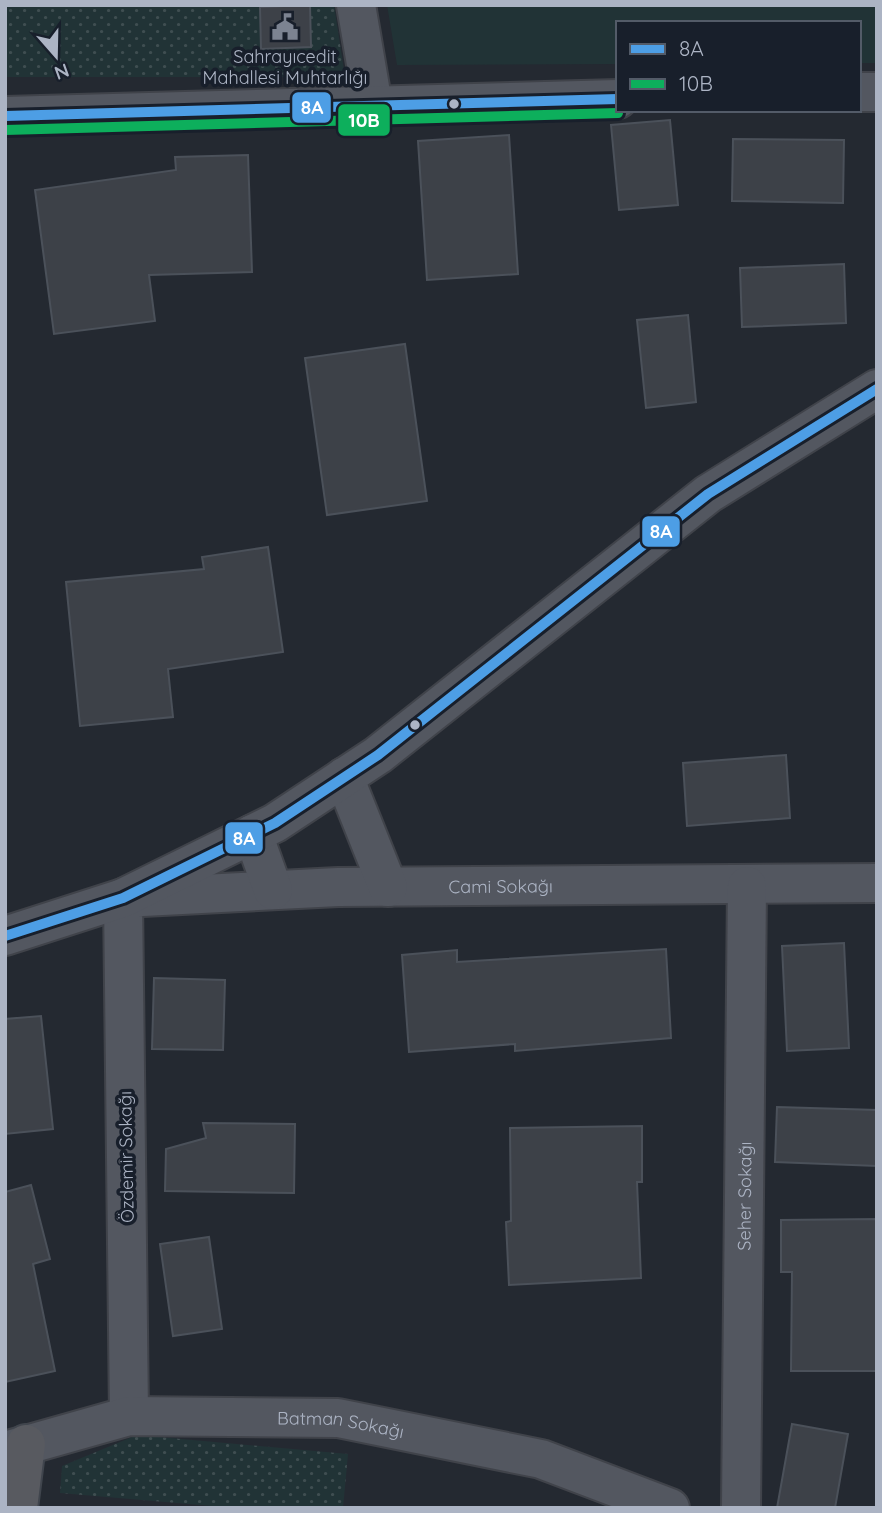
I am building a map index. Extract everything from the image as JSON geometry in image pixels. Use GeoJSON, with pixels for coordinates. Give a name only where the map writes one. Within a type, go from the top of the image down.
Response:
{"type":"FeatureCollection","features":[{"type":"Feature","properties":{"kind":"highway"},"geometry":{"type":"LineString","coordinates":[[16,1447],[18,1508]]}},
{"type":"Feature","properties":{"kind":"street"},"geometry":{"type":"LineString","coordinates":[[356,5],[373,105]]}},
{"type":"Feature","properties":{"kind":"street"},"geometry":{"type":"LineString","coordinates":[[5,116],[616,99]]}},
{"type":"Feature","properties":{"kind":"street"},"geometry":{"type":"LineString","coordinates":[[5,936],[123,898],[275,823],[377,755],[708,494],[877,389]]}},
{"type":"Feature","properties":{"kind":"street"},"geometry":{"type":"LineString","coordinates":[[344,778],[388,887]]}},
{"type":"Feature","properties":{"kind":"street"},"geometry":{"type":"LineString","coordinates":[[253,834],[273,890]]}},
{"type":"Feature","properties":{"kind":"street","name":"Cami Sokağı"},"geometry":{"type":"LineString","coordinates":[[123,898],[388,887],[877,883]]}},
{"type":"Feature","properties":{"kind":"street","name":"Seher Sokağı"},"geometry":{"type":"LineString","coordinates":[[741,1508],[747,886]]}},
{"type":"Feature","properties":{"kind":"street","name":"Özdemir Sokağı"},"geometry":{"type":"LineString","coordinates":[[123,898],[129,1416]]}},
{"type":"Feature","properties":{"kind":"street","name":"Batman Sokağı"},"geometry":{"type":"LineString","coordinates":[[16,1447],[129,1416],[338,1418],[541,1459],[670,1508]]}},
{"type":"Feature","properties":{"kind":"shaded area"},"geometry":{"type":"Polygon","coordinates":[[[5,5],[334,5],[345,77],[5,77],[5,5]]]}},
{"type":"Feature","properties":{"kind":"shaded area"},"geometry":{"type":"Polygon","coordinates":[[[387,5],[877,5],[877,63],[861,63],[861,21],[616,21],[616,64],[397,65],[387,5]]]}},
{"type":"Feature","properties":{"kind":"shaded area"},"geometry":{"type":"Polygon","coordinates":[[[137,1435],[348,1454],[343,1508],[235,1508],[60,1493],[62,1466],[137,1435]]]}},
{"type":"Feature","properties":{"kind":"building","name":"Sahrayıcedit Mahallesi Muhtarlığı"},"geometry":{"type":"Polygon","coordinates":[[[310,5],[311,47],[261,49],[260,7],[310,5]]]}},
{"type":"Feature","properties":{"kind":"building"},"geometry":{"type":"Polygon","coordinates":[[[670,120],[678,205],[619,210],[611,125],[670,120]]]}},
{"type":"Feature","properties":{"kind":"building"},"geometry":{"type":"Polygon","coordinates":[[[509,135],[518,274],[427,280],[418,141],[509,135]]]}},
{"type":"Feature","properties":{"kind":"building"},"geometry":{"type":"Polygon","coordinates":[[[733,139],[844,140],[843,203],[732,201],[733,139]]]}},
{"type":"Feature","properties":{"kind":"building"},"geometry":{"type":"Polygon","coordinates":[[[248,155],[252,272],[149,275],[155,321],[54,334],[35,190],[176,170],[175,157],[248,155]]]}},
{"type":"Feature","properties":{"kind":"building"},"geometry":{"type":"Polygon","coordinates":[[[844,264],[846,323],[742,327],[740,268],[844,264]]]}},
{"type":"Feature","properties":{"kind":"building"},"geometry":{"type":"Polygon","coordinates":[[[688,315],[696,402],[646,408],[637,320],[688,315]]]}},
{"type":"Feature","properties":{"kind":"building"},"geometry":{"type":"Polygon","coordinates":[[[405,344],[427,501],[327,515],[305,358],[405,344]]]}},
{"type":"Feature","properties":{"kind":"building"},"geometry":{"type":"Polygon","coordinates":[[[268,547],[283,652],[168,669],[173,717],[80,726],[66,582],[204,569],[202,557],[268,547]]]}},
{"type":"Feature","properties":{"kind":"building"},"geometry":{"type":"Polygon","coordinates":[[[786,755],[790,818],[687,826],[683,763],[786,755]]]}},
{"type":"Feature","properties":{"kind":"building"},"geometry":{"type":"Polygon","coordinates":[[[844,943],[849,1048],[787,1051],[782,946],[844,943]]]}},
{"type":"Feature","properties":{"kind":"building"},"geometry":{"type":"Polygon","coordinates":[[[666,949],[671,1038],[515,1051],[515,1044],[409,1052],[402,955],[457,950],[457,962],[666,949]]]}},
{"type":"Feature","properties":{"kind":"building"},"geometry":{"type":"Polygon","coordinates":[[[154,978],[225,980],[223,1050],[152,1049],[154,978]]]}},
{"type":"Feature","properties":{"kind":"building"},"geometry":{"type":"Polygon","coordinates":[[[41,1016],[53,1129],[5,1134],[5,1019],[41,1016]]]}},
{"type":"Feature","properties":{"kind":"building"},"geometry":{"type":"Polygon","coordinates":[[[777,1107],[877,1110],[877,1166],[775,1162],[777,1107]]]}},
{"type":"Feature","properties":{"kind":"building"},"geometry":{"type":"Polygon","coordinates":[[[203,1123],[295,1124],[294,1193],[165,1191],[166,1149],[206,1138],[203,1123]]]}},
{"type":"Feature","properties":{"kind":"building"},"geometry":{"type":"Polygon","coordinates":[[[642,1126],[642,1182],[637,1182],[641,1278],[509,1285],[506,1222],[511,1221],[510,1128],[642,1126]]]}},
{"type":"Feature","properties":{"kind":"building"},"geometry":{"type":"Polygon","coordinates":[[[31,1185],[50,1259],[33,1264],[55,1371],[5,1382],[5,1192],[31,1185]]]}},
{"type":"Feature","properties":{"kind":"building"},"geometry":{"type":"Polygon","coordinates":[[[877,1219],[877,1371],[791,1371],[792,1272],[781,1272],[781,1220],[877,1219]]]}},
{"type":"Feature","properties":{"kind":"building"},"geometry":{"type":"Polygon","coordinates":[[[209,1237],[222,1329],[173,1336],[160,1244],[209,1237]]]}},
{"type":"Feature","properties":{"kind":"building"},"geometry":{"type":"Polygon","coordinates":[[[792,1424],[848,1434],[835,1508],[777,1508],[792,1424]]]}},
{"type":"Feature","properties":{"kind":"transit line","name":"8A"},"geometry":{"type":"LineString","coordinates":[[5,116],[616,99]]}},
{"type":"Feature","properties":{"kind":"transit line","name":"10B"},"geometry":{"type":"LineString","coordinates":[[5,130],[618,113]]}},
{"type":"Feature","properties":{"kind":"transit line","name":"8A"},"geometry":{"type":"LineString","coordinates":[[5,936],[123,898],[275,823],[378,755],[708,494],[877,389]]}},
{"type":"Feature","properties":{"kind":"place","name":"Sahrayıcedit Mahallesi Muhtarlığı"},"geometry":{"type":"Point","coordinates":[285,27]}}]}
